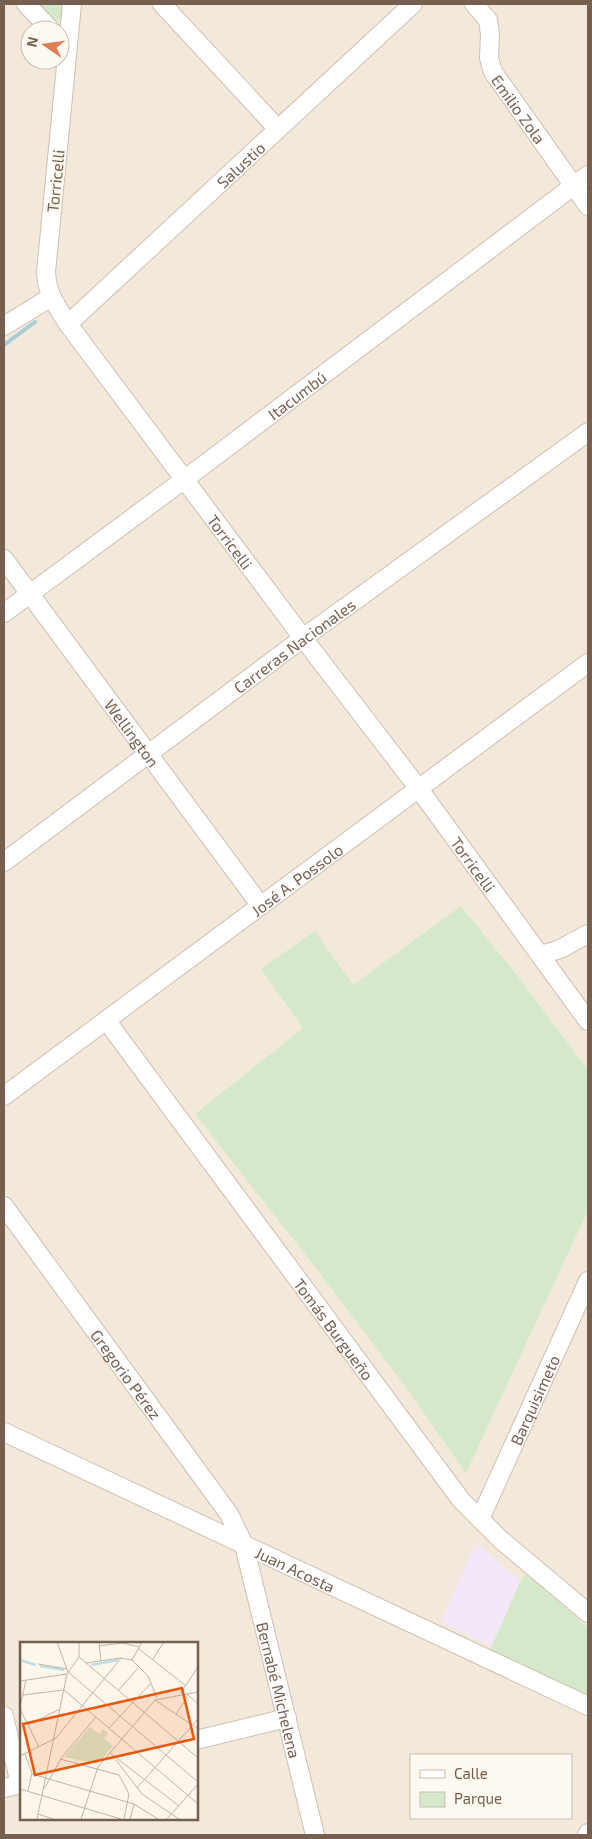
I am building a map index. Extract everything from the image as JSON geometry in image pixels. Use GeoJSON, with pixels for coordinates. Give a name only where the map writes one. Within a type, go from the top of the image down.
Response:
{"type":"FeatureCollection","features":[{"type":"Feature","properties":{"kind":"street"},"geometry":{"type":"LineString","coordinates":[[26,4],[41,20]]}},
{"type":"Feature","properties":{"kind":"street","name":"Torricelli"},"geometry":{"type":"LineString","coordinates":[[69,20],[72,4]]}},
{"type":"Feature","properties":{"kind":"street"},"geometry":{"type":"LineString","coordinates":[[162,4],[277,128]]}},
{"type":"Feature","properties":{"kind":"street","name":"Salustio"},"geometry":{"type":"LineString","coordinates":[[68,324],[277,128],[413,4]]}},
{"type":"Feature","properties":{"kind":"street","name":"Emilio Zola"},"geometry":{"type":"LineString","coordinates":[[474,4],[488,20],[489,58],[493,72],[588,206]]}},
{"type":"Feature","properties":{"kind":"street","name":"Torricelli"},"geometry":{"type":"LineString","coordinates":[[62,70],[46,272],[50,297],[68,324],[303,638],[419,789],[588,1021]]}},
{"type":"Feature","properties":{"kind":"street","name":"Itacumbú"},"geometry":{"type":"LineString","coordinates":[[4,613],[588,175]]}},
{"type":"Feature","properties":{"kind":"street"},"geometry":{"type":"LineString","coordinates":[[4,326],[50,297]]}},
{"type":"Feature","properties":{"kind":"street","name":"Carreras Nacionales"},"geometry":{"type":"LineString","coordinates":[[4,862],[303,638],[588,432]]}},
{"type":"Feature","properties":{"kind":"street","name":"Wellington"},"geometry":{"type":"LineString","coordinates":[[4,559],[261,906]]}},
{"type":"Feature","properties":{"kind":"street","name":"José A. Possolo"},"geometry":{"type":"LineString","coordinates":[[4,1096],[588,663]]}},
{"type":"Feature","properties":{"kind":"street"},"geometry":{"type":"LineString","coordinates":[[541,955],[560,949],[588,934]]}},
{"type":"Feature","properties":{"kind":"street","name":"Tomás Burgueño"},"geometry":{"type":"LineString","coordinates":[[106,1020],[461,1500],[500,1539],[588,1614]]}},
{"type":"Feature","properties":{"kind":"street","name":"Gregorio Pérez"},"geometry":{"type":"LineString","coordinates":[[4,1206],[229,1514],[244,1545]]}},
{"type":"Feature","properties":{"kind":"street","name":"Barquisimeto"},"geometry":{"type":"LineString","coordinates":[[480,1519],[588,1281]]}},
{"type":"Feature","properties":{"kind":"street","name":"Juan Acosta"},"geometry":{"type":"LineString","coordinates":[[4,1432],[588,1706]]}},
{"type":"Feature","properties":{"kind":"street","name":"Bernabé Michelena"},"geometry":{"type":"LineString","coordinates":[[244,1545],[315,1835]]}},
{"type":"Feature","properties":{"kind":"street"},"geometry":{"type":"LineString","coordinates":[[4,1716],[15,1785]]}},
{"type":"Feature","properties":{"kind":"street"},"geometry":{"type":"LineString","coordinates":[[198,1740],[287,1718]]}},
{"type":"Feature","properties":{"kind":"shaded area"},"geometry":{"type":"Polygon","coordinates":[[[4,4],[588,4],[588,1835],[4,1835],[4,4]]]}},
{"type":"Feature","properties":{"kind":"shaded area"},"geometry":{"type":"Polygon","coordinates":[[[476,1542],[521,1581],[492,1647],[440,1622],[476,1542]]]}},
{"type":"Feature","properties":{"kind":"green space"},"geometry":{"type":"Polygon","coordinates":[[[33,4],[65,4],[63,17],[59,20],[52,20],[33,4]]]}},
{"type":"Feature","properties":{"kind":"green space"},"geometry":{"type":"Polygon","coordinates":[[[461,906],[520,979],[588,1070],[588,1210],[466,1473],[402,1382],[319,1272],[195,1114],[303,1028],[261,969],[315,931],[353,985],[461,906]]]}},
{"type":"Feature","properties":{"kind":"green space"},"geometry":{"type":"Polygon","coordinates":[[[527,1573],[588,1628],[588,1698],[490,1650],[520,1582],[527,1573]]]}},
{"type":"Feature","properties":{"kind":"waterway"},"geometry":{"type":"LineString","coordinates":[[4,345],[35,322]]}}]}
